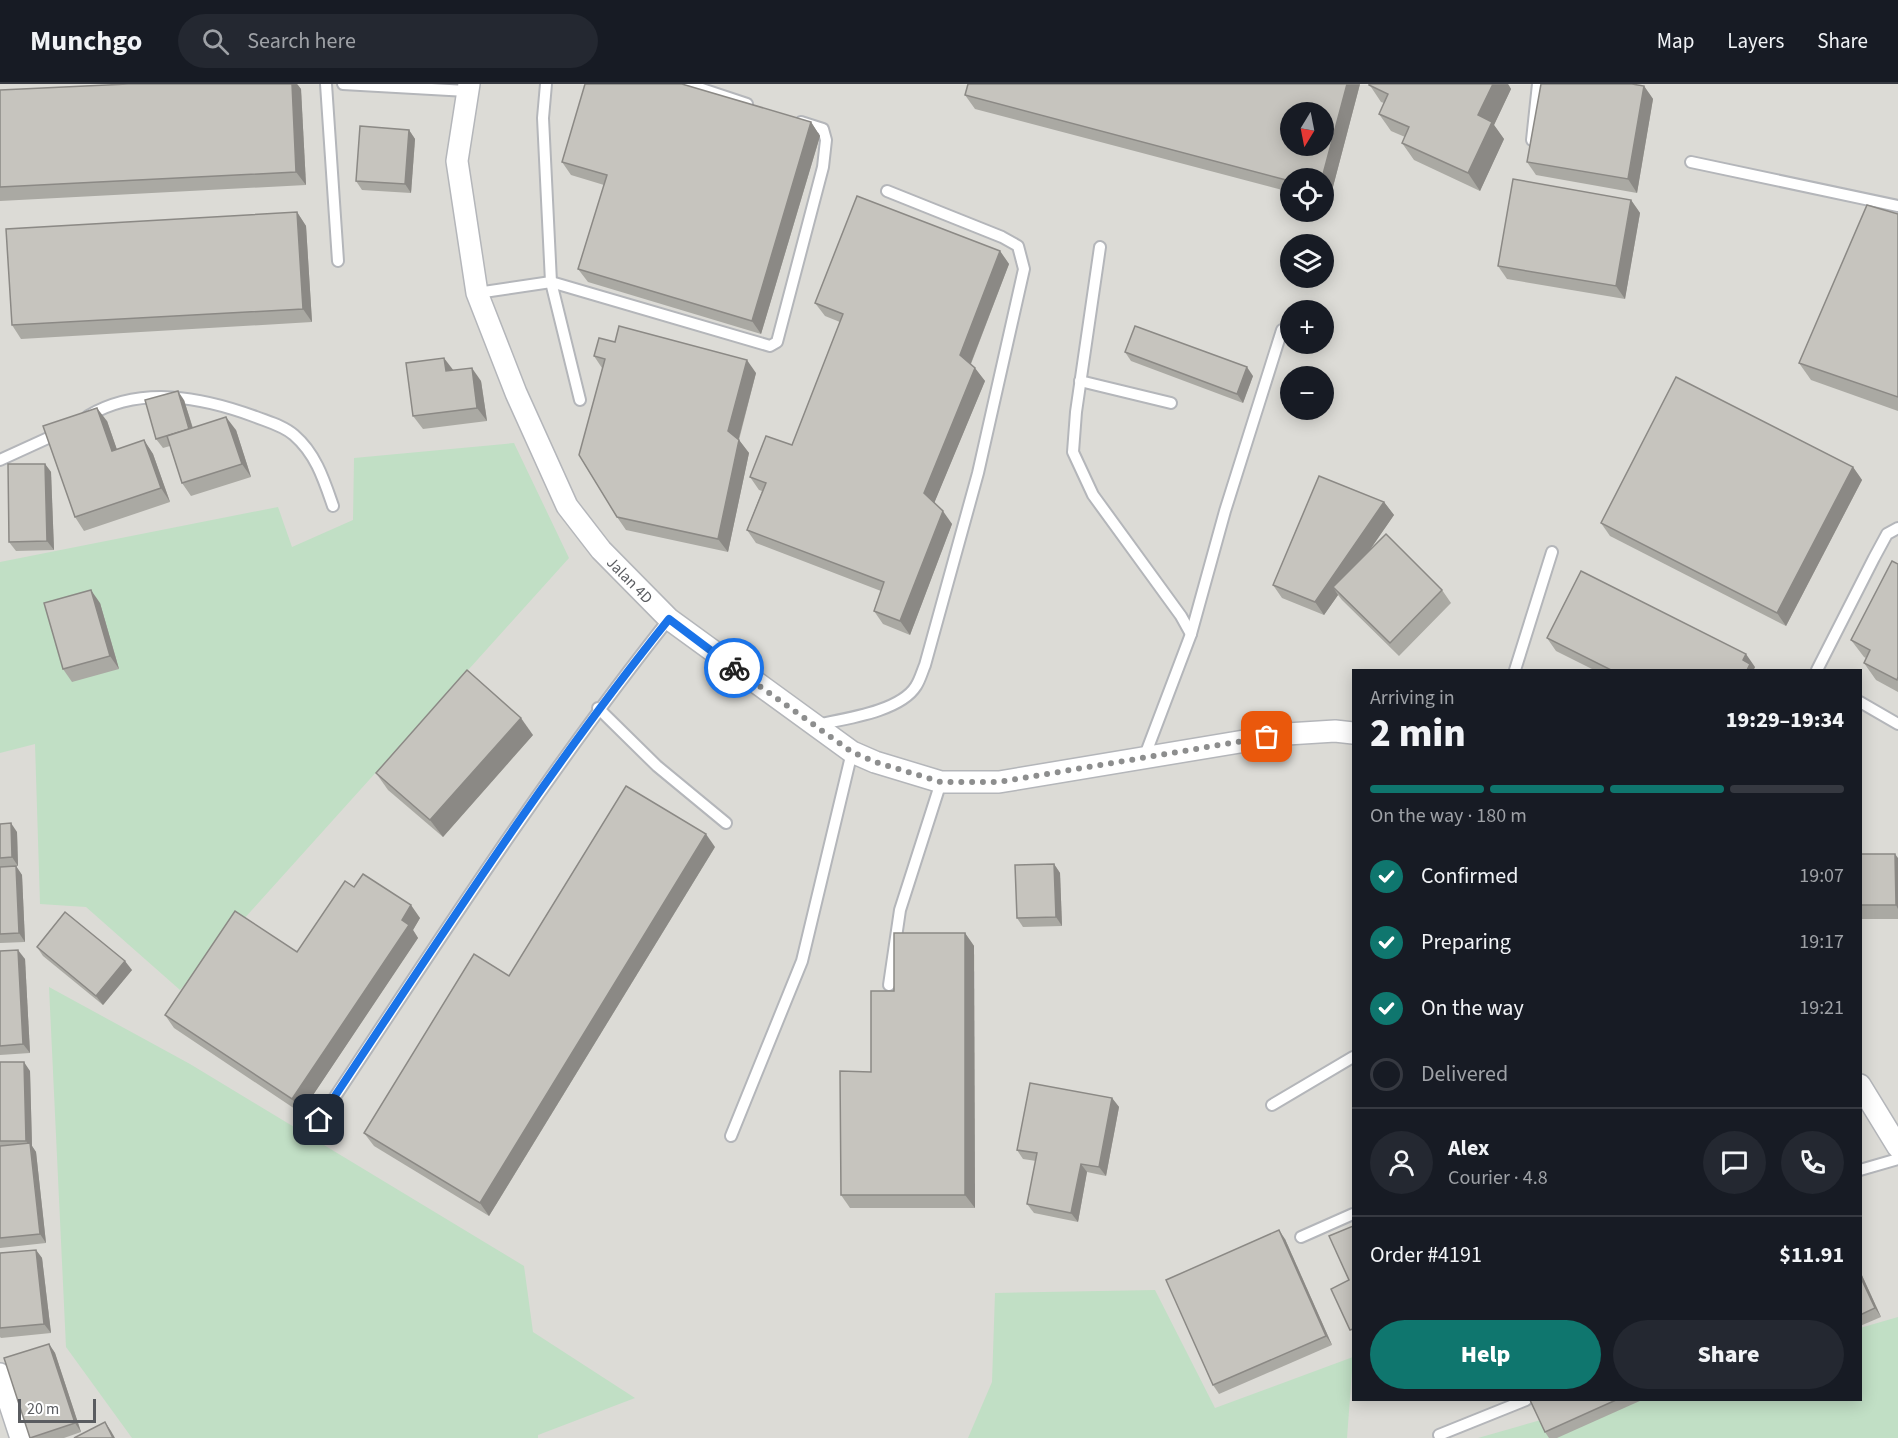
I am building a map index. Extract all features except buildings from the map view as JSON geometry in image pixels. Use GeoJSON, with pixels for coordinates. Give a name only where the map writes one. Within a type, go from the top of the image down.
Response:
{"type":"FeatureCollection","features":[{"type":"Feature","properties":{"kind":"street","name":"Jalan 4D"},"geometry":{"type":"LineString","coordinates":[[468,88],[457,161],[477,292],[516,393],[567,506],[601,550],[669,619],[813,725],[852,752],[875,762],[941,782],[999,782],[1287,734],[1335,731],[1352,733]]}},
{"type":"Feature","properties":{"kind":"street"},"geometry":{"type":"LineString","coordinates":[[1862,1088],[1898,1147]]}},
{"type":"Feature","properties":{"kind":"street"},"geometry":{"type":"LineString","coordinates":[[0,1374],[21,1438]]}},
{"type":"Feature","properties":{"kind":"lane"},"geometry":{"type":"LineString","coordinates":[[326,84],[338,261]]}},
{"type":"Feature","properties":{"kind":"lane"},"geometry":{"type":"LineString","coordinates":[[343,84],[468,88]]}},
{"type":"Feature","properties":{"kind":"lane"},"geometry":{"type":"LineString","coordinates":[[546,84],[543,118],[552,282],[580,400]]}},
{"type":"Feature","properties":{"kind":"lane"},"geometry":{"type":"LineString","coordinates":[[687,84],[755,106]]}},
{"type":"Feature","properties":{"kind":"lane"},"geometry":{"type":"LineString","coordinates":[[1531,147],[1538,84]]}},
{"type":"Feature","properties":{"kind":"lane"},"geometry":{"type":"LineString","coordinates":[[477,292],[552,282],[770,346],[777,342],[823,167],[826,140],[822,129],[789,117]]}},
{"type":"Feature","properties":{"kind":"lane"},"geometry":{"type":"LineString","coordinates":[[1691,162],[1898,206]]}},
{"type":"Feature","properties":{"kind":"lane"},"geometry":{"type":"LineString","coordinates":[[813,725],[863,715],[902,700],[915,688],[925,665],[978,473],[1024,269],[1018,246],[1002,237],[887,191]]}},
{"type":"Feature","properties":{"kind":"lane"},"geometry":{"type":"LineString","coordinates":[[1100,247],[1080,381],[1073,452],[1093,495],[1181,616],[1191,634]]}},
{"type":"Feature","properties":{"kind":"lane"},"geometry":{"type":"LineString","coordinates":[[1144,758],[1191,634],[1225,512],[1280,336]]}},
{"type":"Feature","properties":{"kind":"lane"},"geometry":{"type":"LineString","coordinates":[[1080,381],[1171,403]]}},
{"type":"Feature","properties":{"kind":"lane"},"geometry":{"type":"LineString","coordinates":[[0,460],[51,438],[109,404],[170,395],[212,402],[241,411],[292,433],[305,446],[319,467],[333,506]]}},
{"type":"Feature","properties":{"kind":"lane"},"geometry":{"type":"LineString","coordinates":[[1818,669],[1887,534],[1898,528]]}},
{"type":"Feature","properties":{"kind":"lane"},"geometry":{"type":"LineString","coordinates":[[1515,669],[1551,552]]}},
{"type":"Feature","properties":{"kind":"lane"},"geometry":{"type":"LineString","coordinates":[[319,1120],[511,832],[598,708],[669,619]]}},
{"type":"Feature","properties":{"kind":"lane"},"geometry":{"type":"LineString","coordinates":[[1862,703],[1898,724]]}},
{"type":"Feature","properties":{"kind":"lane"},"geometry":{"type":"LineString","coordinates":[[598,708],[657,766],[726,823]]}},
{"type":"Feature","properties":{"kind":"lane"},"geometry":{"type":"LineString","coordinates":[[731,1136],[802,961],[852,752]]}},
{"type":"Feature","properties":{"kind":"lane"},"geometry":{"type":"LineString","coordinates":[[889,985],[900,910],[941,782]]}},
{"type":"Feature","properties":{"kind":"lane"},"geometry":{"type":"LineString","coordinates":[[1272,1105],[1352,1058]]}},
{"type":"Feature","properties":{"kind":"lane"},"geometry":{"type":"LineString","coordinates":[[1862,1169],[1898,1159]]}},
{"type":"Feature","properties":{"kind":"lane"},"geometry":{"type":"LineString","coordinates":[[1301,1237],[1352,1214]]}},
{"type":"Feature","properties":{"kind":"lane"},"geometry":{"type":"LineString","coordinates":[[1439,1435],[1524,1401]]}},
{"type":"Feature","properties":{"kind":"shaded area"},"geometry":{"type":"Polygon","coordinates":[[[0,84],[1898,84],[1898,1438],[0,1438],[0,84]]]}},
{"type":"Feature","properties":{"kind":"green space"},"geometry":{"type":"Polygon","coordinates":[[[514,443],[569,558],[180,990],[86,907],[40,904],[35,744],[0,753],[0,562],[278,507],[292,547],[353,520],[354,458],[514,443]]]}},
{"type":"Feature","properties":{"kind":"green space"},"geometry":{"type":"Polygon","coordinates":[[[49,987],[190,1064],[524,1266],[533,1332],[635,1398],[538,1435],[538,1438],[132,1438],[66,1347],[49,987]]]}},
{"type":"Feature","properties":{"kind":"green space"},"geometry":{"type":"Polygon","coordinates":[[[1155,1290],[1215,1408],[1352,1357],[1347,1438],[968,1438],[992,1382],[995,1293],[1155,1290]]]}},
{"type":"Feature","properties":{"kind":"green space"},"geometry":{"type":"Polygon","coordinates":[[[1898,1317],[1898,1438],[1478,1438],[1608,1401],[1862,1401],[1862,1327],[1898,1317]]]}},
{"type":"Feature","properties":{"kind":"way so far"},"geometry":{"type":"LineString","coordinates":[[734,668],[852,752],[875,762],[941,782],[999,782],[1267,737]]}},
{"type":"Feature","properties":{"kind":"route"},"geometry":{"type":"LineString","coordinates":[[319,1120],[511,832],[598,708],[669,619],[734,668]]}}]}
